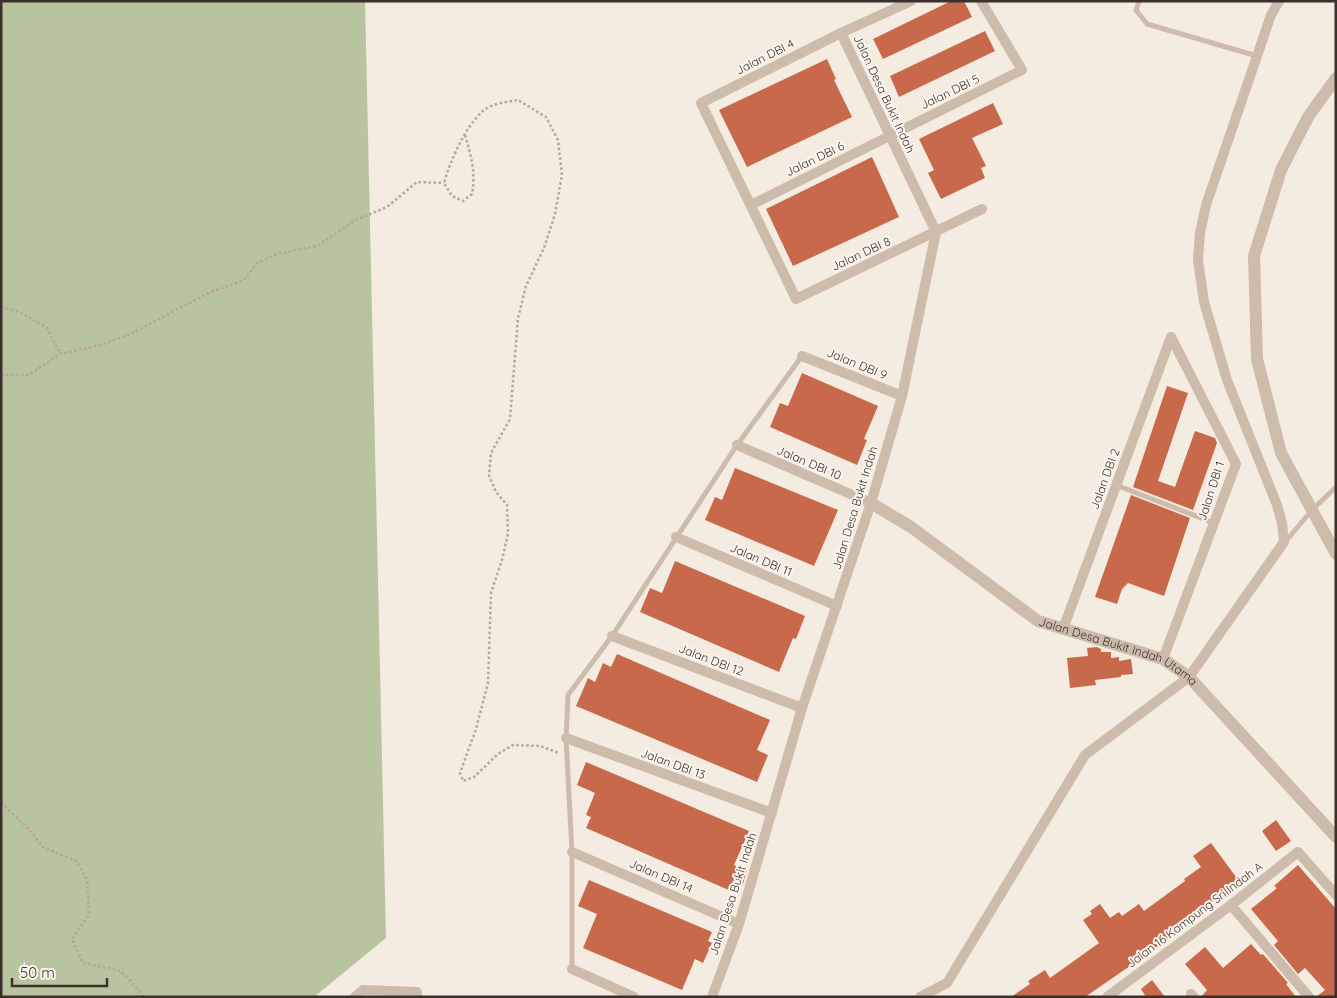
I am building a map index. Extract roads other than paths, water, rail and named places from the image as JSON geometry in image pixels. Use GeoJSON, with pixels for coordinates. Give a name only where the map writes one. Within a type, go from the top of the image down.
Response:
{"type":"FeatureCollection","features":[{"type":"Feature","properties":{"kind":"street","name":"Jalan DBI 4"},"geometry":{"type":"LineString","coordinates":[[750,205],[701,103],[841,33],[911,1]]}},
{"type":"Feature","properties":{"kind":"street","name":"Jalan DBI 5"},"geometry":{"type":"LineString","coordinates":[[890,136],[1022,70],[981,1]]}},
{"type":"Feature","properties":{"kind":"street"},"geometry":{"type":"LineString","coordinates":[[920,997],[947,983],[1085,755],[1189,677],[1284,542],[1282,523],[1277,505],[1227,380],[1204,302],[1198,260],[1200,233],[1206,205],[1271,15],[1278,1]]}},
{"type":"Feature","properties":{"kind":"street","name":"Jalan Desa Bukit Indah"},"geometry":{"type":"LineString","coordinates":[[712,997],[739,924],[802,708],[871,503],[902,396],[936,232],[841,33]]}},
{"type":"Feature","properties":{"kind":"street"},"geometry":{"type":"LineString","coordinates":[[1336,78],[1308,117],[1281,170],[1254,256],[1257,359],[1281,453],[1336,554]]}},
{"type":"Feature","properties":{"kind":"street","name":"Jalan DBI 6"},"geometry":{"type":"LineString","coordinates":[[750,205],[890,136]]}},
{"type":"Feature","properties":{"kind":"street","name":"Jalan DBI 8"},"geometry":{"type":"LineString","coordinates":[[750,205],[796,299],[982,209]]}},
{"type":"Feature","properties":{"kind":"street","name":"Jalan DBI 2"},"geometry":{"type":"LineString","coordinates":[[1063,629],[1171,337]]}},
{"type":"Feature","properties":{"kind":"street","name":"Jalan DBI 1"},"geometry":{"type":"LineString","coordinates":[[1163,659],[1236,464],[1171,337]]}},
{"type":"Feature","properties":{"kind":"street","name":"Jalan DBI 9"},"geometry":{"type":"LineString","coordinates":[[802,356],[902,396]]}},
{"type":"Feature","properties":{"kind":"street","name":"Jalan DBI 10"},"geometry":{"type":"LineString","coordinates":[[737,446],[871,503]]}},
{"type":"Feature","properties":{"kind":"street","name":"Jalan Desa Bukit Indah Utama"},"geometry":{"type":"LineString","coordinates":[[871,503],[911,527],[1038,621],[1163,659],[1189,677],[1336,836]]}},
{"type":"Feature","properties":{"kind":"street","name":"Jalan DBI 11"},"geometry":{"type":"LineString","coordinates":[[676,537],[837,606]]}},
{"type":"Feature","properties":{"kind":"street","name":"Jalan DBI 12"},"geometry":{"type":"LineString","coordinates":[[612,636],[802,708]]}},
{"type":"Feature","properties":{"kind":"street","name":"Jalan DBI 13"},"geometry":{"type":"LineString","coordinates":[[566,738],[772,813]]}},
{"type":"Feature","properties":{"kind":"street","name":"Jalan DBI 14"},"geometry":{"type":"LineString","coordinates":[[572,852],[739,924]]}},
{"type":"Feature","properties":{"kind":"street","name":"Jalan 16 Kampung Sri Indah A"},"geometry":{"type":"LineString","coordinates":[[1107,997],[1232,905],[1298,852],[1336,895]]}},
{"type":"Feature","properties":{"kind":"street"},"geometry":{"type":"LineString","coordinates":[[1232,905],[1309,997]]}},
{"type":"Feature","properties":{"kind":"street"},"geometry":{"type":"LineString","coordinates":[[572,969],[634,997]]}},
{"type":"Feature","properties":{"kind":"street"},"geometry":{"type":"LineString","coordinates":[[356,997],[363,990],[417,994]]}},
{"type":"Feature","properties":{"kind":"lane"},"geometry":{"type":"LineString","coordinates":[[1139,1],[1136,10],[1147,24],[1257,56]]}},
{"type":"Feature","properties":{"kind":"lane"},"geometry":{"type":"LineString","coordinates":[[572,969],[572,852],[566,738],[568,695],[612,636],[737,446],[802,356]]}},
{"type":"Feature","properties":{"kind":"lane"},"geometry":{"type":"LineString","coordinates":[[1116,485],[1214,523]]}},
{"type":"Feature","properties":{"kind":"lane"},"geometry":{"type":"LineString","coordinates":[[1284,542],[1312,510],[1336,487]]}}]}
